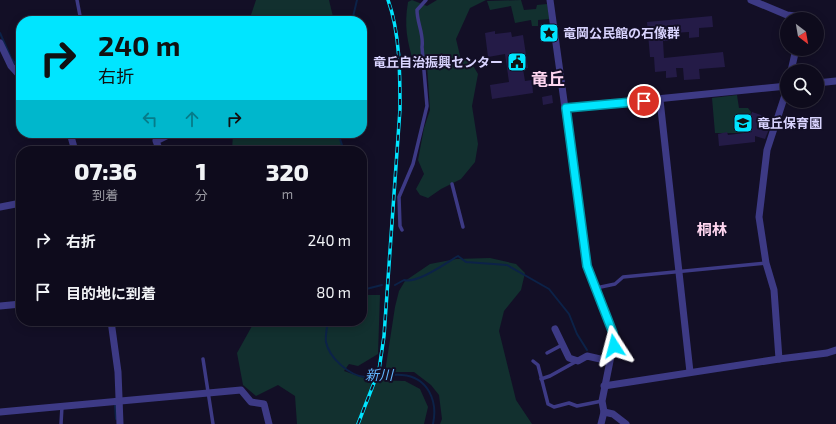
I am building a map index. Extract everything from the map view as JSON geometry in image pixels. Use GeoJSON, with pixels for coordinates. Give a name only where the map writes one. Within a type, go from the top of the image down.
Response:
{"type":"FeatureCollection","features":[{"type":"Feature","properties":{"kind":"street"},"geometry":{"type":"LineString","coordinates":[[550,0],[585,254],[589,273],[613,333],[614,346],[604,386],[602,400],[604,412],[601,424]]}},
{"type":"Feature","properties":{"kind":"street"},"geometry":{"type":"LineString","coordinates":[[752,0],[780,12]]}},
{"type":"Feature","properties":{"kind":"street"},"geometry":{"type":"LineString","coordinates":[[0,43],[11,66],[16,72]]}},
{"type":"Feature","properties":{"kind":"street"},"geometry":{"type":"LineString","coordinates":[[824,82],[836,81]]}},
{"type":"Feature","properties":{"kind":"street"},"geometry":{"type":"LineString","coordinates":[[566,108],[660,100],[780,87]]}},
{"type":"Feature","properties":{"kind":"street"},"geometry":{"type":"LineString","coordinates":[[660,100],[690,372]]}},
{"type":"Feature","properties":{"kind":"street"},"geometry":{"type":"LineString","coordinates":[[779,359],[774,290],[766,263],[759,217],[767,150],[781,108]]}},
{"type":"Feature","properties":{"kind":"street"},"geometry":{"type":"LineString","coordinates":[[158,146],[156,141],[162,138]]}},
{"type":"Feature","properties":{"kind":"street"},"geometry":{"type":"LineString","coordinates":[[0,207],[16,205]]}},
{"type":"Feature","properties":{"kind":"street"},"geometry":{"type":"LineString","coordinates":[[0,306],[16,304]]}},
{"type":"Feature","properties":{"kind":"street"},"geometry":{"type":"LineString","coordinates":[[112,326],[118,372],[120,424]]}},
{"type":"Feature","properties":{"kind":"street"},"geometry":{"type":"LineString","coordinates":[[555,329],[569,358],[578,361],[587,356],[609,362]]}},
{"type":"Feature","properties":{"kind":"street"},"geometry":{"type":"LineString","coordinates":[[604,386],[690,372],[827,353],[836,350]]}},
{"type":"Feature","properties":{"kind":"street"},"geometry":{"type":"LineString","coordinates":[[0,412],[118,400],[241,390],[251,402],[264,404],[269,424]]}},
{"type":"Feature","properties":{"kind":"street"},"geometry":{"type":"LineString","coordinates":[[604,412],[613,414],[626,424]]}},
{"type":"Feature","properties":{"kind":"lane"},"geometry":{"type":"LineString","coordinates":[[77,0],[80,16]]}},
{"type":"Feature","properties":{"kind":"lane"},"geometry":{"type":"LineString","coordinates":[[402,230],[400,226],[399,197],[413,164],[427,106],[422,47],[423,39],[417,19],[417,10],[426,0]]}},
{"type":"Feature","properties":{"kind":"lane"},"geometry":{"type":"LineString","coordinates":[[452,184],[463,227]]}},
{"type":"Feature","properties":{"kind":"lane"},"geometry":{"type":"LineString","coordinates":[[596,288],[615,284],[623,278],[766,263]]}},
{"type":"Feature","properties":{"kind":"lane"},"geometry":{"type":"LineString","coordinates":[[547,353],[562,345]]}},
{"type":"Feature","properties":{"kind":"lane"},"geometry":{"type":"LineString","coordinates":[[203,359],[213,424]]}},
{"type":"Feature","properties":{"kind":"lane"},"geometry":{"type":"LineString","coordinates":[[533,360],[538,365],[548,404],[554,407],[569,403],[577,406],[602,400]]}},
{"type":"Feature","properties":{"kind":"lane"},"geometry":{"type":"LineString","coordinates":[[541,378],[550,376],[578,361]]}},
{"type":"Feature","properties":{"kind":"lane"},"geometry":{"type":"LineString","coordinates":[[61,424],[62,406]]}},
{"type":"Feature","properties":{"kind":"green space"},"geometry":{"type":"Polygon","coordinates":[[[256,0],[329,0],[333,16],[251,16],[256,0]]]}},
{"type":"Feature","properties":{"kind":"green space"},"geometry":{"type":"Polygon","coordinates":[[[412,0],[427,6],[437,0],[486,0],[470,8],[456,39],[461,60],[469,59],[478,74],[472,106],[478,144],[475,162],[461,179],[441,189],[428,198],[420,195],[416,189],[424,174],[418,160],[424,128],[430,110],[427,65],[414,64],[408,41],[406,26],[407,11],[408,2],[412,0]]]}},
{"type":"Feature","properties":{"kind":"green space"},"geometry":{"type":"Polygon","coordinates":[[[521,0],[524,10],[536,9],[537,5],[547,4],[550,19],[538,20],[538,26],[532,26],[531,20],[515,23],[511,6],[490,10],[487,1],[521,0]]]}},
{"type":"Feature","properties":{"kind":"green space"},"geometry":{"type":"Polygon","coordinates":[[[737,95],[739,108],[748,108],[751,112],[744,133],[715,133],[712,98],[737,95]]]}},
{"type":"Feature","properties":{"kind":"green space"},"geometry":{"type":"Polygon","coordinates":[[[233,138],[340,138],[342,146],[232,146],[233,138]]]}},
{"type":"Feature","properties":{"kind":"green space"},"geometry":{"type":"Polygon","coordinates":[[[490,258],[516,264],[525,273],[521,290],[504,311],[499,331],[516,400],[532,424],[440,424],[442,419],[439,395],[431,385],[414,372],[385,372],[395,307],[399,291],[405,281],[430,264],[456,259],[490,258]]]}},
{"type":"Feature","properties":{"kind":"green space"},"geometry":{"type":"Polygon","coordinates":[[[367,295],[380,295],[378,354],[358,366],[349,364],[344,371],[370,380],[405,381],[420,389],[428,407],[424,424],[297,424],[295,396],[278,385],[256,396],[243,385],[237,353],[252,326],[367,326],[367,295]]]}},
{"type":"Feature","properties":{"kind":"building"},"geometry":{"type":"Polygon","coordinates":[[[712,16],[713,27],[699,28],[699,37],[689,38],[689,32],[671,33],[671,41],[663,41],[664,58],[723,52],[725,67],[699,69],[700,79],[684,80],[683,68],[676,68],[677,77],[666,78],[666,71],[655,72],[654,57],[650,57],[647,22],[712,16]]]}},
{"type":"Feature","properties":{"kind":"building","name":"竜丘自治振興センター"},"geometry":{"type":"Polygon","coordinates":[[[495,31],[495,34],[511,32],[512,37],[523,35],[528,68],[523,69],[525,81],[532,80],[533,93],[492,99],[490,85],[509,82],[505,54],[488,57],[485,33],[495,31]]]}},
{"type":"Feature","properties":{"kind":"building"},"geometry":{"type":"Polygon","coordinates":[[[552,95],[553,103],[543,105],[542,97],[552,95]]]}},
{"type":"Feature","properties":{"kind":"building"},"geometry":{"type":"Polygon","coordinates":[[[752,112],[773,119],[765,139],[755,136],[755,142],[719,146],[718,134],[727,132],[728,135],[752,132],[750,130],[751,126],[748,124],[752,112]]]}},
{"type":"Feature","properties":{"kind":"waterway","name":"新川"},"geometry":{"type":"LineString","coordinates":[[353,16],[357,0]]}},
{"type":"Feature","properties":{"kind":"waterway"},"geometry":{"type":"LineString","coordinates":[[0,33],[11,58],[16,64]]}},
{"type":"Feature","properties":{"kind":"waterway","name":"新川"},"geometry":{"type":"LineString","coordinates":[[340,138],[342,146]]}},
{"type":"Feature","properties":{"kind":"waterway"},"geometry":{"type":"LineString","coordinates":[[395,285],[404,280],[416,279],[424,276],[458,256],[466,262],[507,265],[549,289],[569,314],[577,334],[587,350]]}},
{"type":"Feature","properties":{"kind":"waterway"},"geometry":{"type":"LineString","coordinates":[[367,289],[382,285]]}},
{"type":"Feature","properties":{"kind":"waterway","name":"新川"},"geometry":{"type":"LineString","coordinates":[[327,326],[326,342],[328,348],[336,360],[347,370],[359,376],[365,377],[402,375],[419,380],[425,385],[434,407],[433,424]]}},
{"type":"Feature","properties":{"kind":"waterway"},"geometry":{"type":"LineString","coordinates":[[115,405],[116,419]]}},
{"type":"Feature","properties":{"kind":"railway"},"geometry":{"type":"LineString","coordinates":[[358,424],[379,370],[384,336],[400,109],[397,40],[388,0]]}},
{"type":"Feature","properties":{"kind":"place","name":"竜岡公民館の石像群"},"geometry":{"type":"Point","coordinates":[549,33]}},
{"type":"Feature","properties":{"kind":"place","name":"竜丘自治振興センター"},"geometry":{"type":"Point","coordinates":[517,62]}},
{"type":"Feature","properties":{"kind":"place","name":"竜丘保育園"},"geometry":{"type":"Point","coordinates":[743,123]}},
{"type":"Feature","properties":{"kind":"district","name":"竜丘"},"geometry":{"type":"Point","coordinates":[548,79]}},
{"type":"Feature","properties":{"kind":"district","name":"桐林"},"geometry":{"type":"Point","coordinates":[712,230]}},
{"type":"Feature","properties":{"kind":"route"},"geometry":{"type":"LineString","coordinates":[[614,346],[613,333],[587,266],[566,108],[644,101]]}}]}
